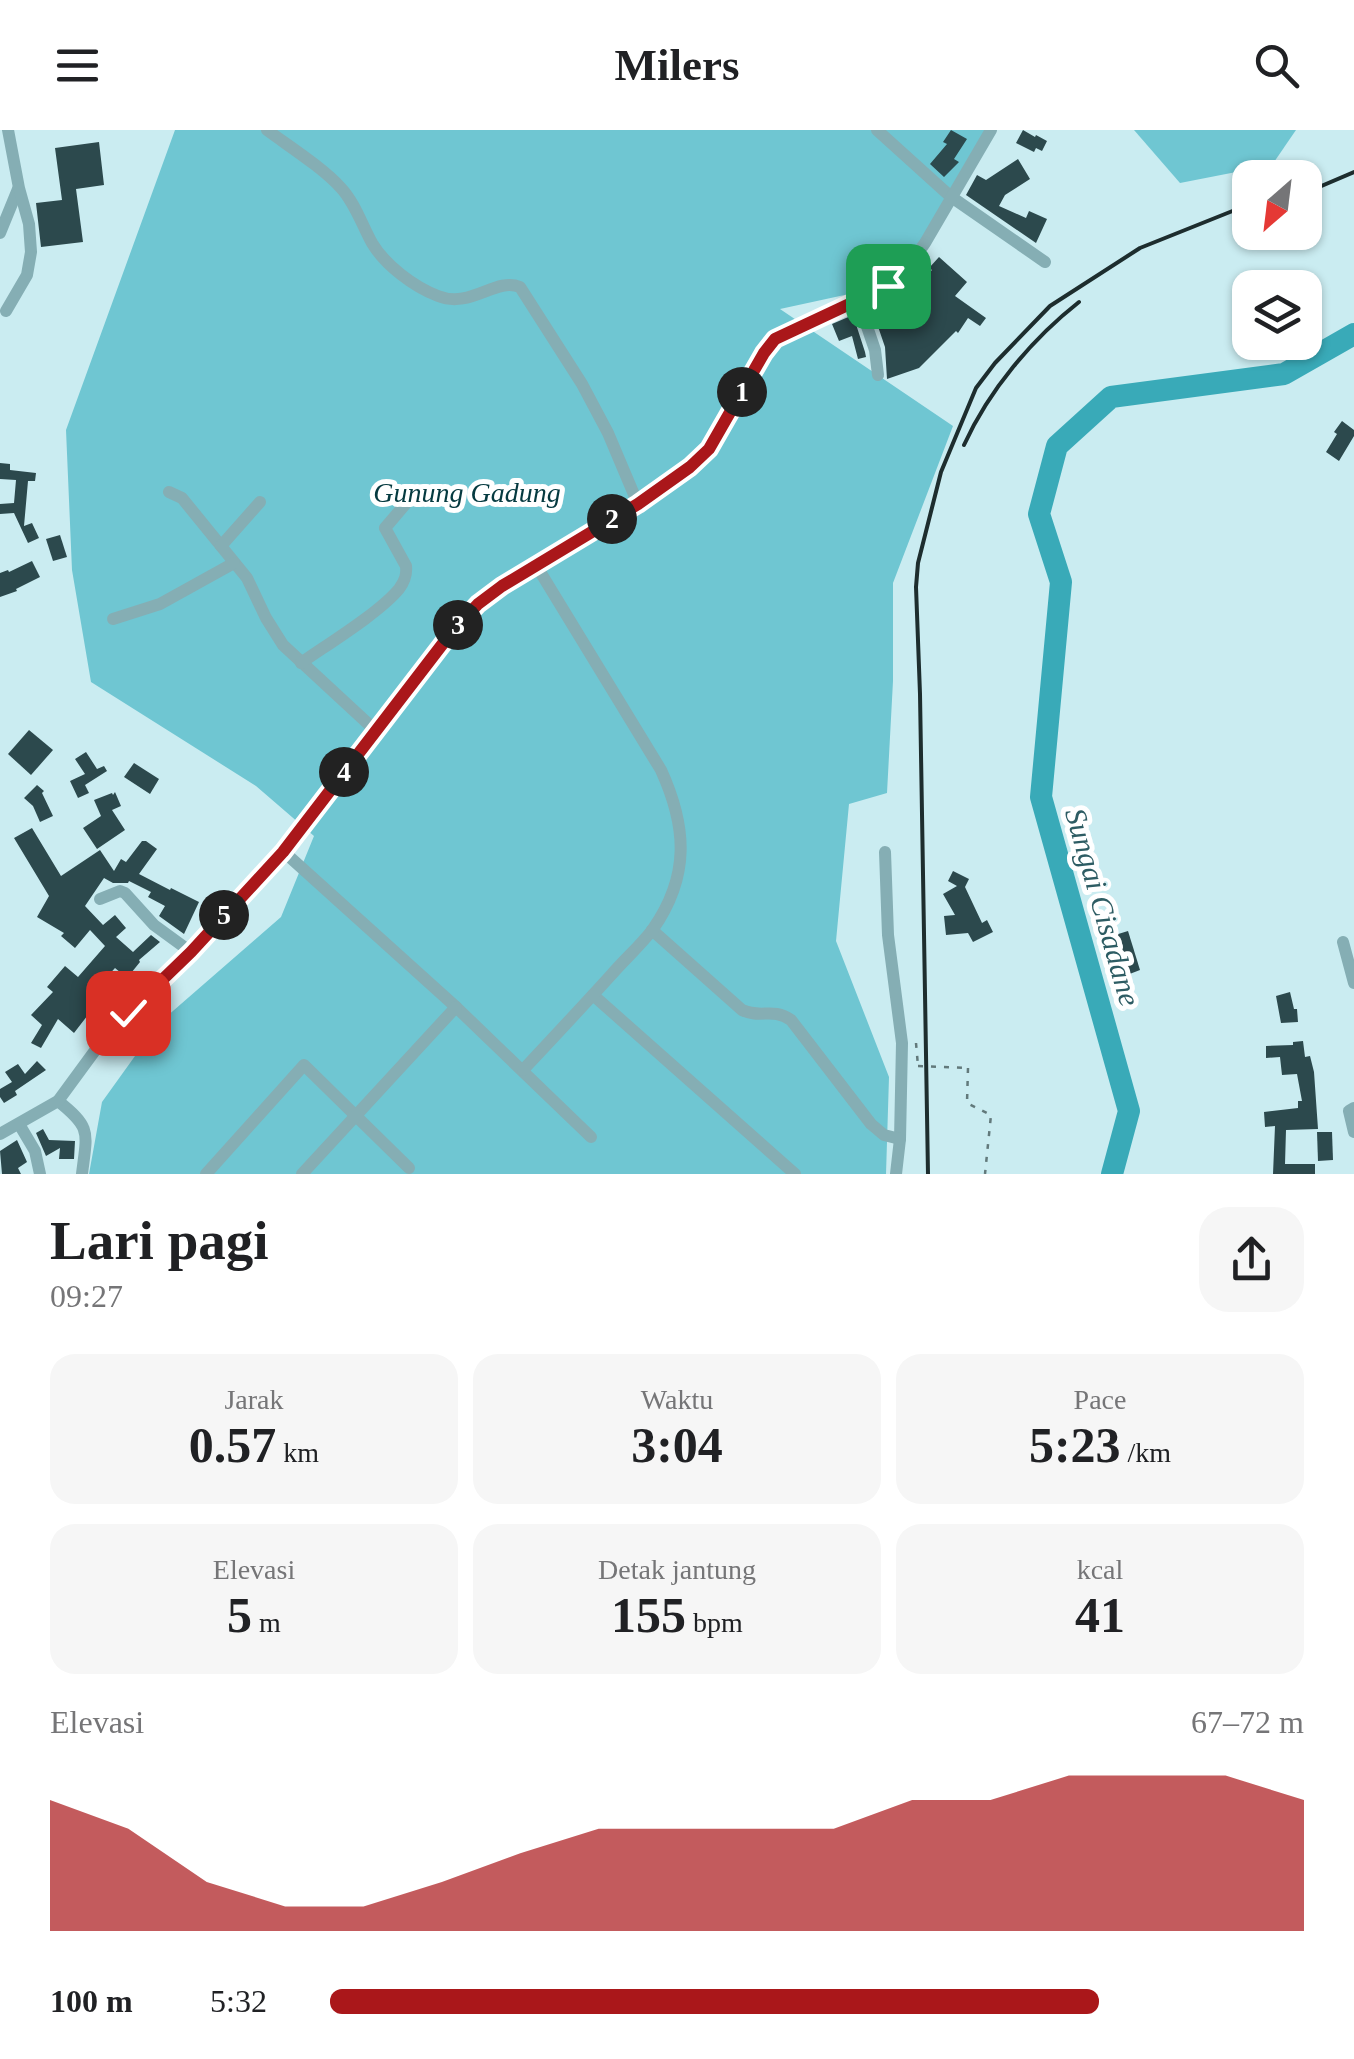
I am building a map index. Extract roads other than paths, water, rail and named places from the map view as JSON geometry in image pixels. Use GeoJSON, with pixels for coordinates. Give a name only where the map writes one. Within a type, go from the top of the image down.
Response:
{"type":"FeatureCollection","features":[{"type":"Feature","properties":{"kind":"street"},"geometry":{"type":"LineString","coordinates":[[6,310],[27,275],[31,252],[29,224],[8,130]]}},
{"type":"Feature","properties":{"kind":"street"},"geometry":{"type":"LineString","coordinates":[[268,130],[342,189],[380,254],[426,290],[457,300],[507,284],[520,288],[582,384],[638,504]]}},
{"type":"Feature","properties":{"kind":"street"},"geometry":{"type":"LineString","coordinates":[[876,130],[950,196],[1045,262]]}},
{"type":"Feature","properties":{"kind":"street"},"geometry":{"type":"LineString","coordinates":[[0,1134],[58,1101],[102,1041],[283,852],[451,633],[478,604],[690,467],[709,449],[775,339],[900,278],[925,243],[990,130]]}},
{"type":"Feature","properties":{"kind":"street"},"geometry":{"type":"LineString","coordinates":[[0,233],[19,188]]}},
{"type":"Feature","properties":{"kind":"street"},"geometry":{"type":"LineString","coordinates":[[858,300],[874,344],[878,375]]}},
{"type":"Feature","properties":{"kind":"street"},"geometry":{"type":"LineString","coordinates":[[169,492],[182,498],[252,586],[275,633],[301,664],[376,732]]}},
{"type":"Feature","properties":{"kind":"street"},"geometry":{"type":"LineString","coordinates":[[221,546],[260,502]]}},
{"type":"Feature","properties":{"kind":"street"},"geometry":{"type":"LineString","coordinates":[[301,664],[401,587],[406,566],[385,528],[408,502]]}},
{"type":"Feature","properties":{"kind":"street"},"geometry":{"type":"LineString","coordinates":[[112,619],[160,604],[234,563]]}},
{"type":"Feature","properties":{"kind":"street"},"geometry":{"type":"LineString","coordinates":[[524,1070],[652,930],[672,897],[682,859],[674,803],[661,770],[536,565]]}},
{"type":"Feature","properties":{"kind":"street"},"geometry":{"type":"LineString","coordinates":[[283,852],[456,1007],[591,1137]]}},
{"type":"Feature","properties":{"kind":"street"},"geometry":{"type":"LineString","coordinates":[[885,852],[888,936],[902,1043],[896,1174]]}},
{"type":"Feature","properties":{"kind":"street"},"geometry":{"type":"LineString","coordinates":[[100,899],[120,891],[154,925],[191,952]]}},
{"type":"Feature","properties":{"kind":"street"},"geometry":{"type":"LineString","coordinates":[[652,930],[742,1010],[756,1015],[779,1013],[791,1020],[871,1124],[884,1135],[900,1140]]}},
{"type":"Feature","properties":{"kind":"street"},"geometry":{"type":"LineString","coordinates":[[1343,942],[1354,982]]}},
{"type":"Feature","properties":{"kind":"street"},"geometry":{"type":"LineString","coordinates":[[593,995],[794,1174]]}},
{"type":"Feature","properties":{"kind":"street"},"geometry":{"type":"LineString","coordinates":[[302,1174],[456,1007]]}},
{"type":"Feature","properties":{"kind":"street"},"geometry":{"type":"LineString","coordinates":[[206,1174],[302,1066],[409,1168]]}},
{"type":"Feature","properties":{"kind":"street"},"geometry":{"type":"LineString","coordinates":[[58,1101],[80,1118],[84,1128],[82,1174]]}},
{"type":"Feature","properties":{"kind":"street"},"geometry":{"type":"LineString","coordinates":[[1354,1108],[1348,1115],[1354,1132]]}},
{"type":"Feature","properties":{"kind":"street"},"geometry":{"type":"LineString","coordinates":[[19,1124],[35,1152],[40,1174]]}},
{"type":"Feature","properties":{"kind":"waterway","name":"Sungai Cisadane"},"geometry":{"type":"LineString","coordinates":[[1112,1174],[1129,1111],[1041,797],[1061,582],[1039,514],[1057,446],[1111,397],[1284,374],[1354,334]]}},
{"type":"Feature","properties":{"kind":"railway"},"geometry":{"type":"LineString","coordinates":[[1322,186],[1354,172]]}},
{"type":"Feature","properties":{"kind":"railway"},"geometry":{"type":"LineString","coordinates":[[928,1174],[916,587],[918,563],[941,472],[976,388],[1050,306],[1140,248],[1232,211]]}},
{"type":"Feature","properties":{"kind":"railway"},"geometry":{"type":"LineString","coordinates":[[964,445],[1013,367],[1079,302]]}},
{"type":"Feature","properties":{"kind":"park label","name":"Gunung Gadung"},"geometry":{"type":"Point","coordinates":[467,492]}}]}
